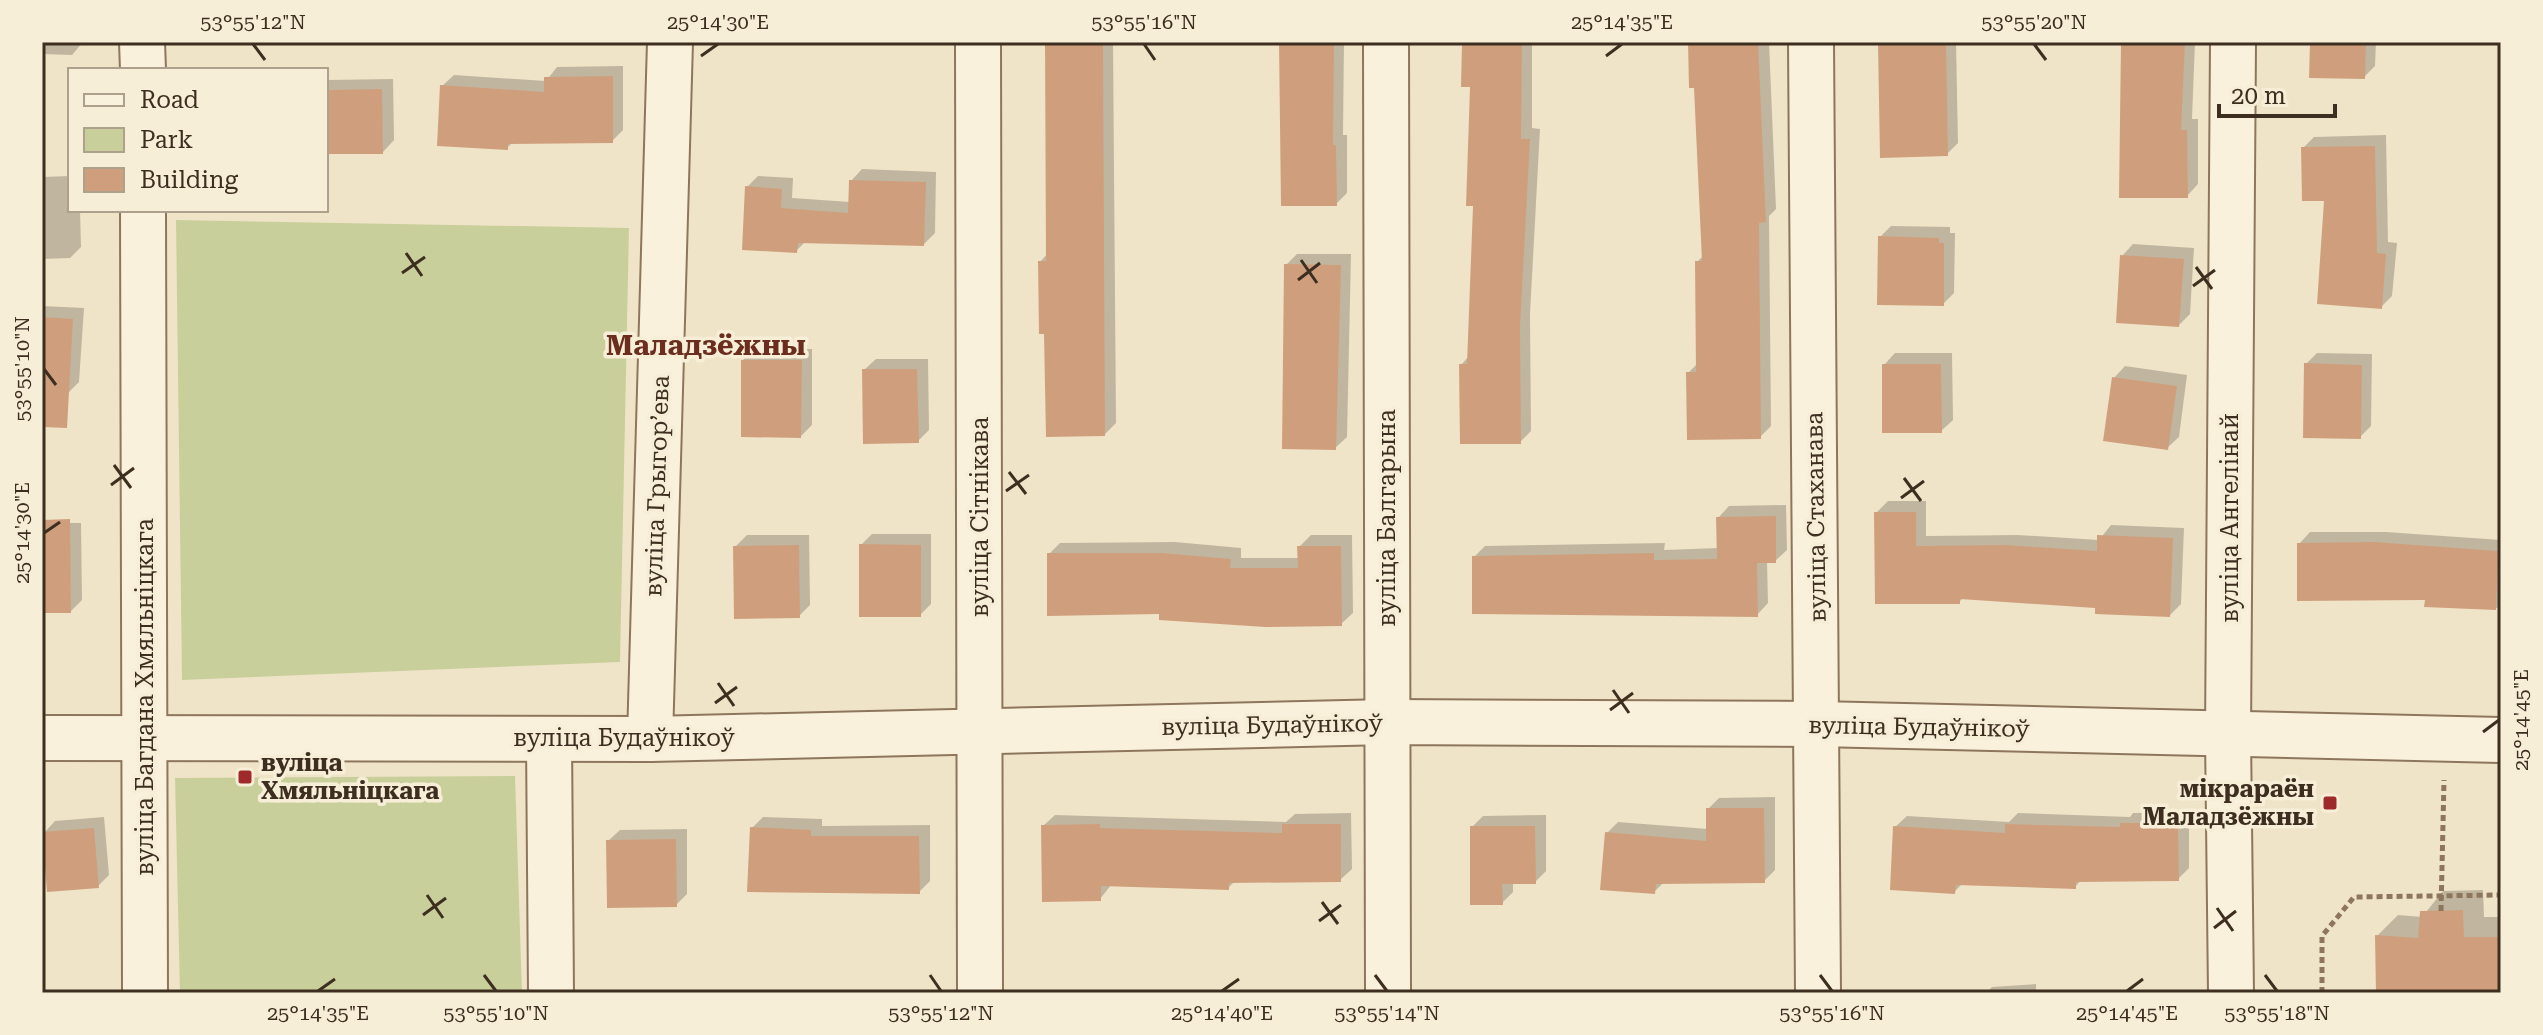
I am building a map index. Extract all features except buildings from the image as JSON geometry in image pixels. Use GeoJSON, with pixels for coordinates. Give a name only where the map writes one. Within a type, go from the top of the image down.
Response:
{"type":"FeatureCollection","features":[{"type":"Feature","properties":{"kind":"street"},"geometry":{"type":"LineString","coordinates":[[142,42],[143,68]]}},
{"type":"Feature","properties":{"kind":"street","name":"вуліца Грыгорʼева"},"geometry":{"type":"LineString","coordinates":[[650,739],[670,42]]}},
{"type":"Feature","properties":{"kind":"street","name":"вуліца Сітнікава"},"geometry":{"type":"LineString","coordinates":[[978,42],[980,993]]}},
{"type":"Feature","properties":{"kind":"street","name":"вуліца Балгарына"},"geometry":{"type":"LineString","coordinates":[[1386,42],[1388,993]]}},
{"type":"Feature","properties":{"kind":"street","name":"вуліца Стаханава"},"geometry":{"type":"LineString","coordinates":[[1811,42],[1818,993]]}},
{"type":"Feature","properties":{"kind":"street","name":"вуліца Ангелінай"},"geometry":{"type":"LineString","coordinates":[[2231,993],[2228,735],[2233,42]]}},
{"type":"Feature","properties":{"kind":"street","name":"вуліца Багдана Хмяльніцкага"},"geometry":{"type":"LineString","coordinates":[[143,212],[145,993]]}},
{"type":"Feature","properties":{"kind":"street","name":"вуліца Будаўнікоў"},"geometry":{"type":"LineString","coordinates":[[42,738],[650,739],[1388,722],[1818,724],[2501,740]]}},
{"type":"Feature","properties":{"kind":"street"},"geometry":{"type":"LineString","coordinates":[[549,739],[551,993]]}},
{"type":"Feature","properties":{"kind":"path"},"geometry":{"type":"LineString","coordinates":[[2441,911],[2445,739]]}},
{"type":"Feature","properties":{"kind":"path"},"geometry":{"type":"LineString","coordinates":[[2322,993],[2322,936],[2354,897],[2501,895]]}},
{"type":"Feature","properties":{"kind":"green space"},"geometry":{"type":"Polygon","coordinates":[[[176,220],[629,228],[620,662],[182,680],[176,220]]]}},
{"type":"Feature","properties":{"kind":"green space"},"geometry":{"type":"Polygon","coordinates":[[[515,776],[522,993],[180,993],[175,778],[515,776]]]}},
{"type":"Feature","properties":{"kind":"place","name":"вуліца Хмяльніцкага"},"geometry":{"type":"Point","coordinates":[245,777]}},
{"type":"Feature","properties":{"kind":"place","name":"мікрараён Маладзёжны"},"geometry":{"type":"Point","coordinates":[2330,803]}},
{"type":"Feature","properties":{"kind":"district","name":"Маладзёжны"},"geometry":{"type":"Point","coordinates":[706,345]}}]}
